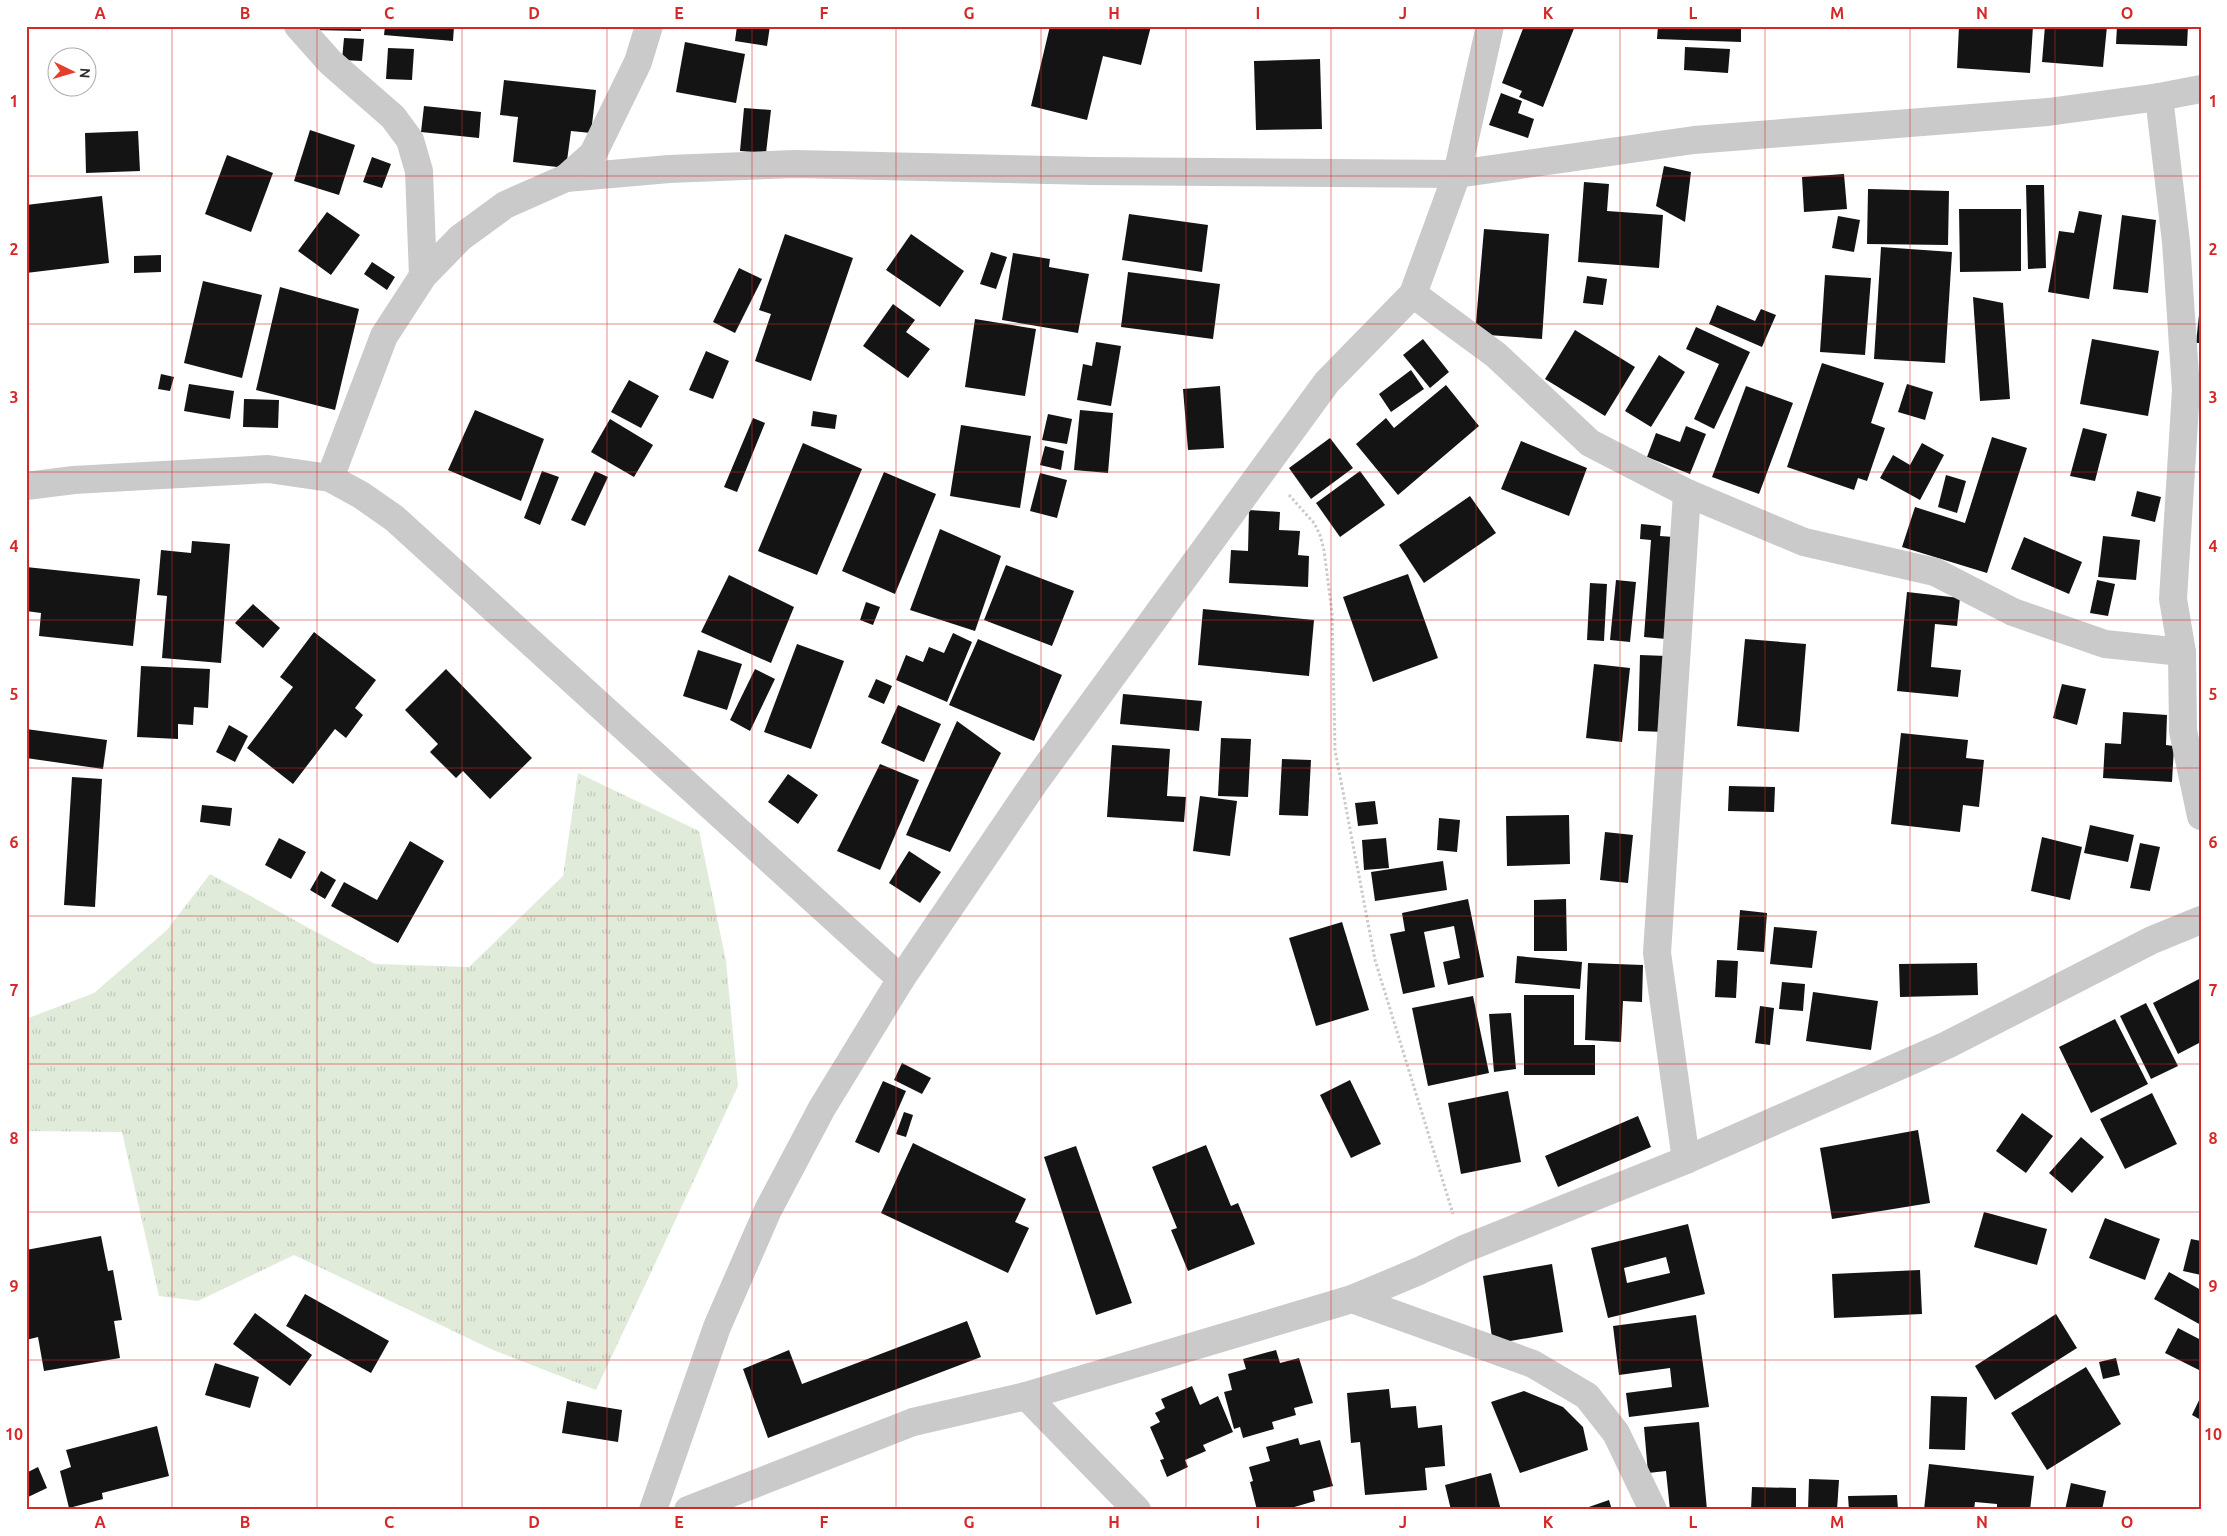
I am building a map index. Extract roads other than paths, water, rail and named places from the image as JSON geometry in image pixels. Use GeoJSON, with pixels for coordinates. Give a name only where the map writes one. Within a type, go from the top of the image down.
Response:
{"type":"FeatureCollection","features":[{"type":"Feature","properties":{"kind":"street"},"geometry":{"type":"LineString","coordinates":[[298,26],[330,62],[393,117],[410,140],[420,172],[422,276]]}},
{"type":"Feature","properties":{"kind":"street"},"geometry":{"type":"LineString","coordinates":[[330,478],[384,336],[422,276],[460,238],[505,205],[566,178],[593,154],[638,62],[649,26]]}},
{"type":"Feature","properties":{"kind":"street"},"geometry":{"type":"LineString","coordinates":[[652,1510],[717,1328],[768,1210],[822,1108],[901,979],[1035,782],[1326,382],[1413,294],[1457,174],[1490,26]]}},
{"type":"Feature","properties":{"kind":"street"},"geometry":{"type":"LineString","coordinates":[[566,178],[668,169],[795,164],[1092,171],[1457,174],[1694,140],[2048,112],[2159,97],[2201,89]]}},
{"type":"Feature","properties":{"kind":"street"},"geometry":{"type":"LineString","coordinates":[[2159,97],[2176,242],[2186,390],[2173,599],[2182,652],[2183,731],[2201,816]]}},
{"type":"Feature","properties":{"kind":"street"},"geometry":{"type":"LineString","coordinates":[[1413,294],[1496,355],[1590,443],[1687,493],[1804,542],[1935,572],[2013,612],[2105,644],[2182,652]]}},
{"type":"Feature","properties":{"kind":"street"},"geometry":{"type":"LineString","coordinates":[[26,486],[74,480],[268,469],[330,478],[361,494],[394,518],[901,979]]}},
{"type":"Feature","properties":{"kind":"street"},"geometry":{"type":"LineString","coordinates":[[1686,1160],[1657,953],[1687,493]]}},
{"type":"Feature","properties":{"kind":"street"},"geometry":{"type":"LineString","coordinates":[[688,1510],[913,1422],[1026,1396],[1352,1299],[1419,1271],[1464,1249],[1686,1160],[1947,1045],[2152,940],[2201,920]]}},
{"type":"Feature","properties":{"kind":"street"},"geometry":{"type":"LineString","coordinates":[[1352,1299],[1533,1364],[1587,1396],[1616,1433],[1653,1510]]}},
{"type":"Feature","properties":{"kind":"street"},"geometry":{"type":"LineString","coordinates":[[1026,1396],[1137,1510]]}}]}
